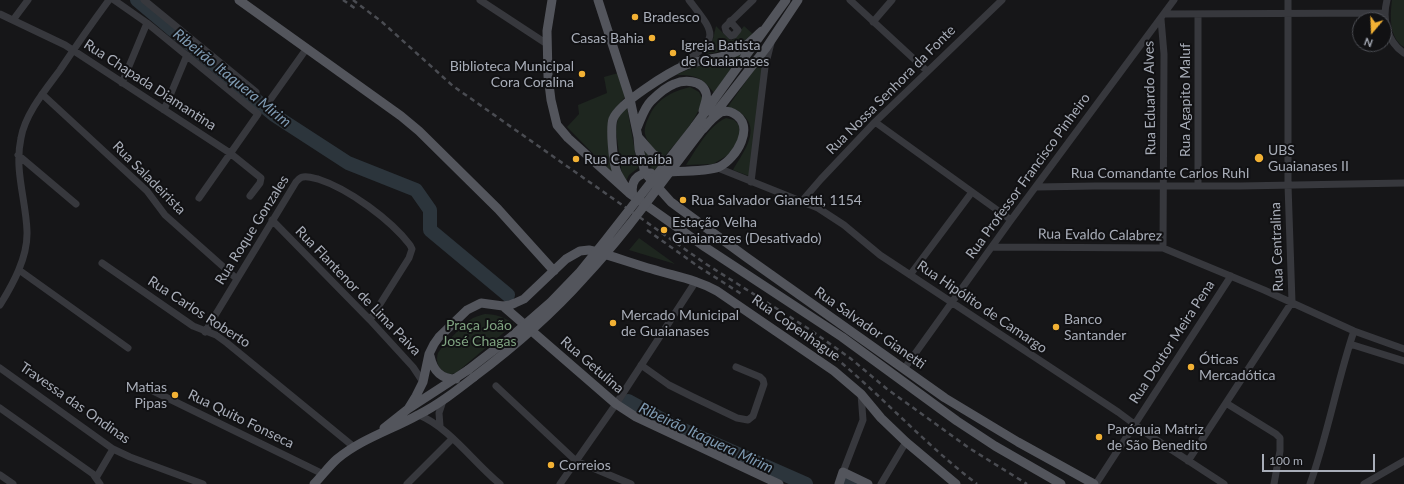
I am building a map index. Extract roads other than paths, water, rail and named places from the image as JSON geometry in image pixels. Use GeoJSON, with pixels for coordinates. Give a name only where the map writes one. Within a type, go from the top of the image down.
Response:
{"type":"FeatureCollection","features":[{"type":"Feature","properties":{"kind":"main road"},"geometry":{"type":"LineString","coordinates":[[239,0],[401,116],[419,131],[498,210],[554,271],[524,298],[510,306],[481,303],[467,310],[439,337],[434,344],[423,382],[408,409]]}},
{"type":"Feature","properties":{"kind":"main road"},"geometry":{"type":"LineString","coordinates":[[552,0],[547,44],[548,76],[551,100],[557,125],[573,143],[631,194]]}},
{"type":"Feature","properties":{"kind":"main road"},"geometry":{"type":"LineString","coordinates":[[598,0],[630,99],[645,173]]}},
{"type":"Feature","properties":{"kind":"main road"},"geometry":{"type":"LineString","coordinates":[[314,484],[337,460],[354,447],[379,433],[419,415],[442,401],[471,374],[527,335],[560,304],[616,242],[700,126],[762,31],[786,0]]}},
{"type":"Feature","properties":{"kind":"main road"},"geometry":{"type":"LineString","coordinates":[[700,126],[772,39],[798,0]]}},
{"type":"Feature","properties":{"kind":"main road"},"geometry":{"type":"LineString","coordinates":[[631,194],[616,170],[612,124],[616,114],[630,99],[672,71],[695,62],[725,56],[738,51],[762,31]]}},
{"type":"Feature","properties":{"kind":"main road"},"geometry":{"type":"LineString","coordinates":[[637,133],[645,109],[651,101],[672,85],[684,81],[694,82],[701,86],[706,92],[706,101],[700,126]]}},
{"type":"Feature","properties":{"kind":"main road"},"geometry":{"type":"LineString","coordinates":[[631,194],[631,187],[634,181],[645,173],[718,168],[727,162],[741,143],[744,127],[742,121],[734,113],[724,111],[700,126]]}},
{"type":"Feature","properties":{"kind":"main road"},"geometry":{"type":"LineString","coordinates":[[637,133],[653,154],[682,171]]}},
{"type":"Feature","properties":{"kind":"main road","name":"Rua Salvador Gianetti"},"geometry":{"type":"LineString","coordinates":[[645,173],[671,202],[686,214],[904,369],[946,398],[982,420],[1095,484]]}},
{"type":"Feature","properties":{"kind":"main road","name":"Rua Salvador Gianetti"},"geometry":{"type":"LineString","coordinates":[[631,194],[733,266],[842,336],[957,421],[995,446],[1061,484]]}},
{"type":"Feature","properties":{"kind":"main road","name":"Rua Copenhague"},"geometry":{"type":"LineString","coordinates":[[554,271],[573,254],[580,251],[589,250],[696,281],[717,291],[834,371],[861,394],[881,418],[906,442],[956,484]]}},
{"type":"Feature","properties":{"kind":"main road"},"geometry":{"type":"LineString","coordinates":[[517,318],[517,312],[524,298]]}},
{"type":"Feature","properties":{"kind":"main road","name":"Rua Getulina"},"geometry":{"type":"LineString","coordinates":[[503,306],[616,404],[636,417],[779,484]]}},
{"type":"Feature","properties":{"kind":"main road"},"geometry":{"type":"LineString","coordinates":[[430,354],[433,367],[436,372],[442,377],[456,379]]}},
{"type":"Feature","properties":{"kind":"main road"},"geometry":{"type":"LineString","coordinates":[[379,433],[408,409],[456,379],[471,374]]}},
{"type":"Feature","properties":{"kind":"main road"},"geometry":{"type":"LineString","coordinates":[[841,478],[868,484]]}},
{"type":"Feature","properties":{"kind":"street"},"geometry":{"type":"LineString","coordinates":[[14,20],[28,0]]}},
{"type":"Feature","properties":{"kind":"street"},"geometry":{"type":"LineString","coordinates":[[0,305],[19,270],[25,249],[27,232],[18,155],[21,136],[26,121],[42,94],[109,0]]}},
{"type":"Feature","properties":{"kind":"street"},"geometry":{"type":"LineString","coordinates":[[114,0],[147,23],[258,114],[199,198]]}},
{"type":"Feature","properties":{"kind":"street"},"geometry":{"type":"LineString","coordinates":[[144,0],[256,92]]}},
{"type":"Feature","properties":{"kind":"street"},"geometry":{"type":"LineString","coordinates":[[480,0],[547,44]]}},
{"type":"Feature","properties":{"kind":"street"},"geometry":{"type":"LineString","coordinates":[[672,71],[706,45],[711,33],[709,26],[689,0]]}},
{"type":"Feature","properties":{"kind":"street"},"geometry":{"type":"LineString","coordinates":[[730,21],[753,0]]}},
{"type":"Feature","properties":{"kind":"street"},"geometry":{"type":"LineString","coordinates":[[850,0],[927,71]]}},
{"type":"Feature","properties":{"kind":"street"},"geometry":{"type":"LineString","coordinates":[[873,22],[892,0]]}},
{"type":"Feature","properties":{"kind":"street","name":"Rua Nossa Senhora da Fonte"},"geometry":{"type":"LineString","coordinates":[[802,201],[875,122],[1002,0]]}},
{"type":"Feature","properties":{"kind":"street","name":"Rua Professor Francisco Pinheiro"},"geometry":{"type":"LineString","coordinates":[[904,369],[1011,220],[1037,187],[1174,0]]}},
{"type":"Feature","properties":{"kind":"street","name":"Rua Centralina"},"geometry":{"type":"LineString","coordinates":[[1188,461],[1292,302],[1288,185],[1288,0]]}},
{"type":"Feature","properties":{"kind":"street"},"geometry":{"type":"LineString","coordinates":[[1385,12],[1387,0]]}},
{"type":"Feature","properties":{"kind":"street"},"geometry":{"type":"LineString","coordinates":[[1163,16],[1198,14],[1352,13]]}},
{"type":"Feature","properties":{"kind":"street","name":"Rua Chapada Diamantina"},"geometry":{"type":"LineString","coordinates":[[0,14],[65,45],[230,153],[261,178],[260,183],[250,196]]}},
{"type":"Feature","properties":{"kind":"street","name":"Rua Agapito Maluf"},"geometry":{"type":"LineString","coordinates":[[1198,14],[1198,186]]}},
{"type":"Feature","properties":{"kind":"street","name":"Rua Eduardo Alves"},"geometry":{"type":"LineString","coordinates":[[1163,16],[1163,248]]}},
{"type":"Feature","properties":{"kind":"street"},"geometry":{"type":"LineString","coordinates":[[122,83],[147,23]]}},
{"type":"Feature","properties":{"kind":"street"},"geometry":{"type":"LineString","coordinates":[[751,182],[765,67],[772,39]]}},
{"type":"Feature","properties":{"kind":"street"},"geometry":{"type":"LineString","coordinates":[[1392,40],[1396,47],[1404,53]]}},
{"type":"Feature","properties":{"kind":"street"},"geometry":{"type":"LineString","coordinates":[[270,100],[307,48]]}},
{"type":"Feature","properties":{"kind":"street"},"geometry":{"type":"LineString","coordinates":[[164,110],[187,55]]}},
{"type":"Feature","properties":{"kind":"street","name":"Rua Saladeirista"},"geometry":{"type":"LineString","coordinates":[[42,94],[147,191],[165,215],[238,279]]}},
{"type":"Feature","properties":{"kind":"street"},"geometry":{"type":"LineString","coordinates":[[875,122],[1011,220]]}},
{"type":"Feature","properties":{"kind":"street"},"geometry":{"type":"LineString","coordinates":[[18,155],[76,204]]}},
{"type":"Feature","properties":{"kind":"street","name":"Rua Hipólito de Camargo"},"geometry":{"type":"LineString","coordinates":[[718,168],[818,208],[844,225],[880,255],[1224,484]]}},
{"type":"Feature","properties":{"kind":"street","name":"Rua Roque Gonzales"},"geometry":{"type":"LineString","coordinates":[[205,332],[296,182],[303,177],[311,177],[325,181],[352,195],[382,217],[407,241],[412,249],[409,258],[370,320]]}},
{"type":"Feature","properties":{"kind":"street","name":"Rua Comandante Carlos Ruhl"},"geometry":{"type":"LineString","coordinates":[[1037,187],[1404,183]]}},
{"type":"Feature","properties":{"kind":"street"},"geometry":{"type":"LineString","coordinates":[[910,275],[972,192]]}},
{"type":"Feature","properties":{"kind":"street","name":"Rua Flantenor de Lima Paiva"},"geometry":{"type":"LineString","coordinates":[[272,220],[370,320],[413,367],[423,382]]}},
{"type":"Feature","properties":{"kind":"street","name":"Rua Evaldo Calabrez"},"geometry":{"type":"LineString","coordinates":[[992,247],[1163,248],[1292,302],[1354,331],[1404,349]]}},
{"type":"Feature","properties":{"kind":"street","name":"Rua Carlos Roberto"},"geometry":{"type":"LineString","coordinates":[[102,262],[193,326],[205,332],[216,335],[227,343],[354,447]]}},
{"type":"Feature","properties":{"kind":"street"},"geometry":{"type":"LineString","coordinates":[[19,270],[128,348]]}},
{"type":"Feature","properties":{"kind":"street","name":"Rua Doutor Meira Pena"},"geometry":{"type":"LineString","coordinates":[[1095,484],[1231,276]]}},
{"type":"Feature","properties":{"kind":"street"},"geometry":{"type":"LineString","coordinates":[[560,484],[616,404],[696,281]]}},
{"type":"Feature","properties":{"kind":"street"},"geometry":{"type":"LineString","coordinates":[[1310,484],[1325,438],[1354,331]]}},
{"type":"Feature","properties":{"kind":"street"},"geometry":{"type":"LineString","coordinates":[[1350,344],[1404,361]]}},
{"type":"Feature","properties":{"kind":"street"},"geometry":{"type":"LineString","coordinates":[[642,365],[669,385],[737,418],[748,420],[753,416],[764,384],[760,377],[736,367]]}},
{"type":"Feature","properties":{"kind":"street","name":"Travessa das Ondinas"},"geometry":{"type":"LineString","coordinates":[[0,368],[113,448],[130,457],[203,484]]}},
{"type":"Feature","properties":{"kind":"street"},"geometry":{"type":"LineString","coordinates":[[496,386],[576,461],[630,484]]}},
{"type":"Feature","properties":{"kind":"street","name":"Rua Quito Fonseca"},"geometry":{"type":"LineString","coordinates":[[147,388],[324,474]]}},
{"type":"Feature","properties":{"kind":"street"},"geometry":{"type":"LineString","coordinates":[[841,478],[863,420],[861,394]]}},
{"type":"Feature","properties":{"kind":"street"},"geometry":{"type":"LineString","coordinates":[[440,426],[439,413],[442,401]]}},
{"type":"Feature","properties":{"kind":"street"},"geometry":{"type":"LineString","coordinates":[[1226,403],[1280,438],[1280,451],[1274,484]]}},
{"type":"Feature","properties":{"kind":"street"},"geometry":{"type":"LineString","coordinates":[[0,408],[85,468],[98,481],[113,448]]}},
{"type":"Feature","properties":{"kind":"street"},"geometry":{"type":"LineString","coordinates":[[419,415],[440,426],[500,484]]}},
{"type":"Feature","properties":{"kind":"street"},"geometry":{"type":"LineString","coordinates":[[863,420],[874,415],[881,418]]}},
{"type":"Feature","properties":{"kind":"street"},"geometry":{"type":"LineString","coordinates":[[407,484],[452,438]]}},
{"type":"Feature","properties":{"kind":"street"},"geometry":{"type":"LineString","coordinates":[[882,484],[906,442]]}},
{"type":"Feature","properties":{"kind":"street"},"geometry":{"type":"LineString","coordinates":[[1364,484],[1403,464]]}},
{"type":"Feature","properties":{"kind":"street"},"geometry":{"type":"LineString","coordinates":[[0,475],[13,484]]}},
{"type":"Feature","properties":{"kind":"waterway","name":"Ribeirão Itaquera Mirim"},"geometry":{"type":"LineString","coordinates":[[137,0],[274,115],[348,163],[416,190],[430,210],[430,230],[508,295]]}},
{"type":"Feature","properties":{"kind":"waterway","name":"Ribeirão Itaquera Mirim"},"geometry":{"type":"LineString","coordinates":[[628,401],[674,426],[806,484]]}},
{"type":"Feature","properties":{"kind":"waterway","name":"Ribeirão Itaquera Mirim"},"geometry":{"type":"LineString","coordinates":[[843,484],[852,484]]}},
{"type":"Feature","properties":{"kind":"railway"},"geometry":{"type":"LineString","coordinates":[[343,0],[356,9]]}},
{"type":"Feature","properties":{"kind":"railway"},"geometry":{"type":"LineString","coordinates":[[353,0],[382,22],[453,86],[706,264],[809,329],[850,358],[887,389],[969,448],[1027,484]]}},
{"type":"Feature","properties":{"kind":"railway"},"geometry":{"type":"LineString","coordinates":[[647,230],[699,267],[743,295]]}},
{"type":"Feature","properties":{"kind":"railway"},"geometry":{"type":"LineString","coordinates":[[784,320],[835,357],[952,464],[977,484]]}},
{"type":"Feature","properties":{"kind":"place","name":"Bradesco"},"geometry":{"type":"Point","coordinates":[635,17]}},
{"type":"Feature","properties":{"kind":"place","name":"Casas Bahia"},"geometry":{"type":"Point","coordinates":[652,38]}},
{"type":"Feature","properties":{"kind":"place","name":"Igreja Batista de Guaianases"},"geometry":{"type":"Point","coordinates":[673,53]}},
{"type":"Feature","properties":{"kind":"place","name":"Biblioteca Municipal Cora Coralina"},"geometry":{"type":"Point","coordinates":[582,74]}},
{"type":"Feature","properties":{"kind":"place","name":"UBS Guaianases II"},"geometry":{"type":"Point","coordinates":[1259,158]}},
{"type":"Feature","properties":{"kind":"place","name":"Rua Caranaíba"},"geometry":{"type":"Point","coordinates":[576,159]}},
{"type":"Feature","properties":{"kind":"place","name":"Rua Salvador Gianetti, 1154"},"geometry":{"type":"Point","coordinates":[683,200]}},
{"type":"Feature","properties":{"kind":"place","name":"Estação Velha Guaianazes (Desativado)"},"geometry":{"type":"Point","coordinates":[664,230]}},
{"type":"Feature","properties":{"kind":"place","name":"Mercado Municipal de Guaianases"},"geometry":{"type":"Point","coordinates":[613,323]}},
{"type":"Feature","properties":{"kind":"place","name":"Banco Santander"},"geometry":{"type":"Point","coordinates":[1056,327]}},
{"type":"Feature","properties":{"kind":"place","name":"Óticas Mercadótica"},"geometry":{"type":"Point","coordinates":[1191,367]}},
{"type":"Feature","properties":{"kind":"place","name":"Matias Pipas"},"geometry":{"type":"Point","coordinates":[175,395]}},
{"type":"Feature","properties":{"kind":"place","name":"Paróquia Matriz de São Benedito"},"geometry":{"type":"Point","coordinates":[1099,437]}},
{"type":"Feature","properties":{"kind":"place","name":"Correios"},"geometry":{"type":"Point","coordinates":[551,465]}},
{"type":"Feature","properties":{"kind":"park label","name":"Praça João José Chagas"},"geometry":{"type":"Point","coordinates":[479,334]}}]}
